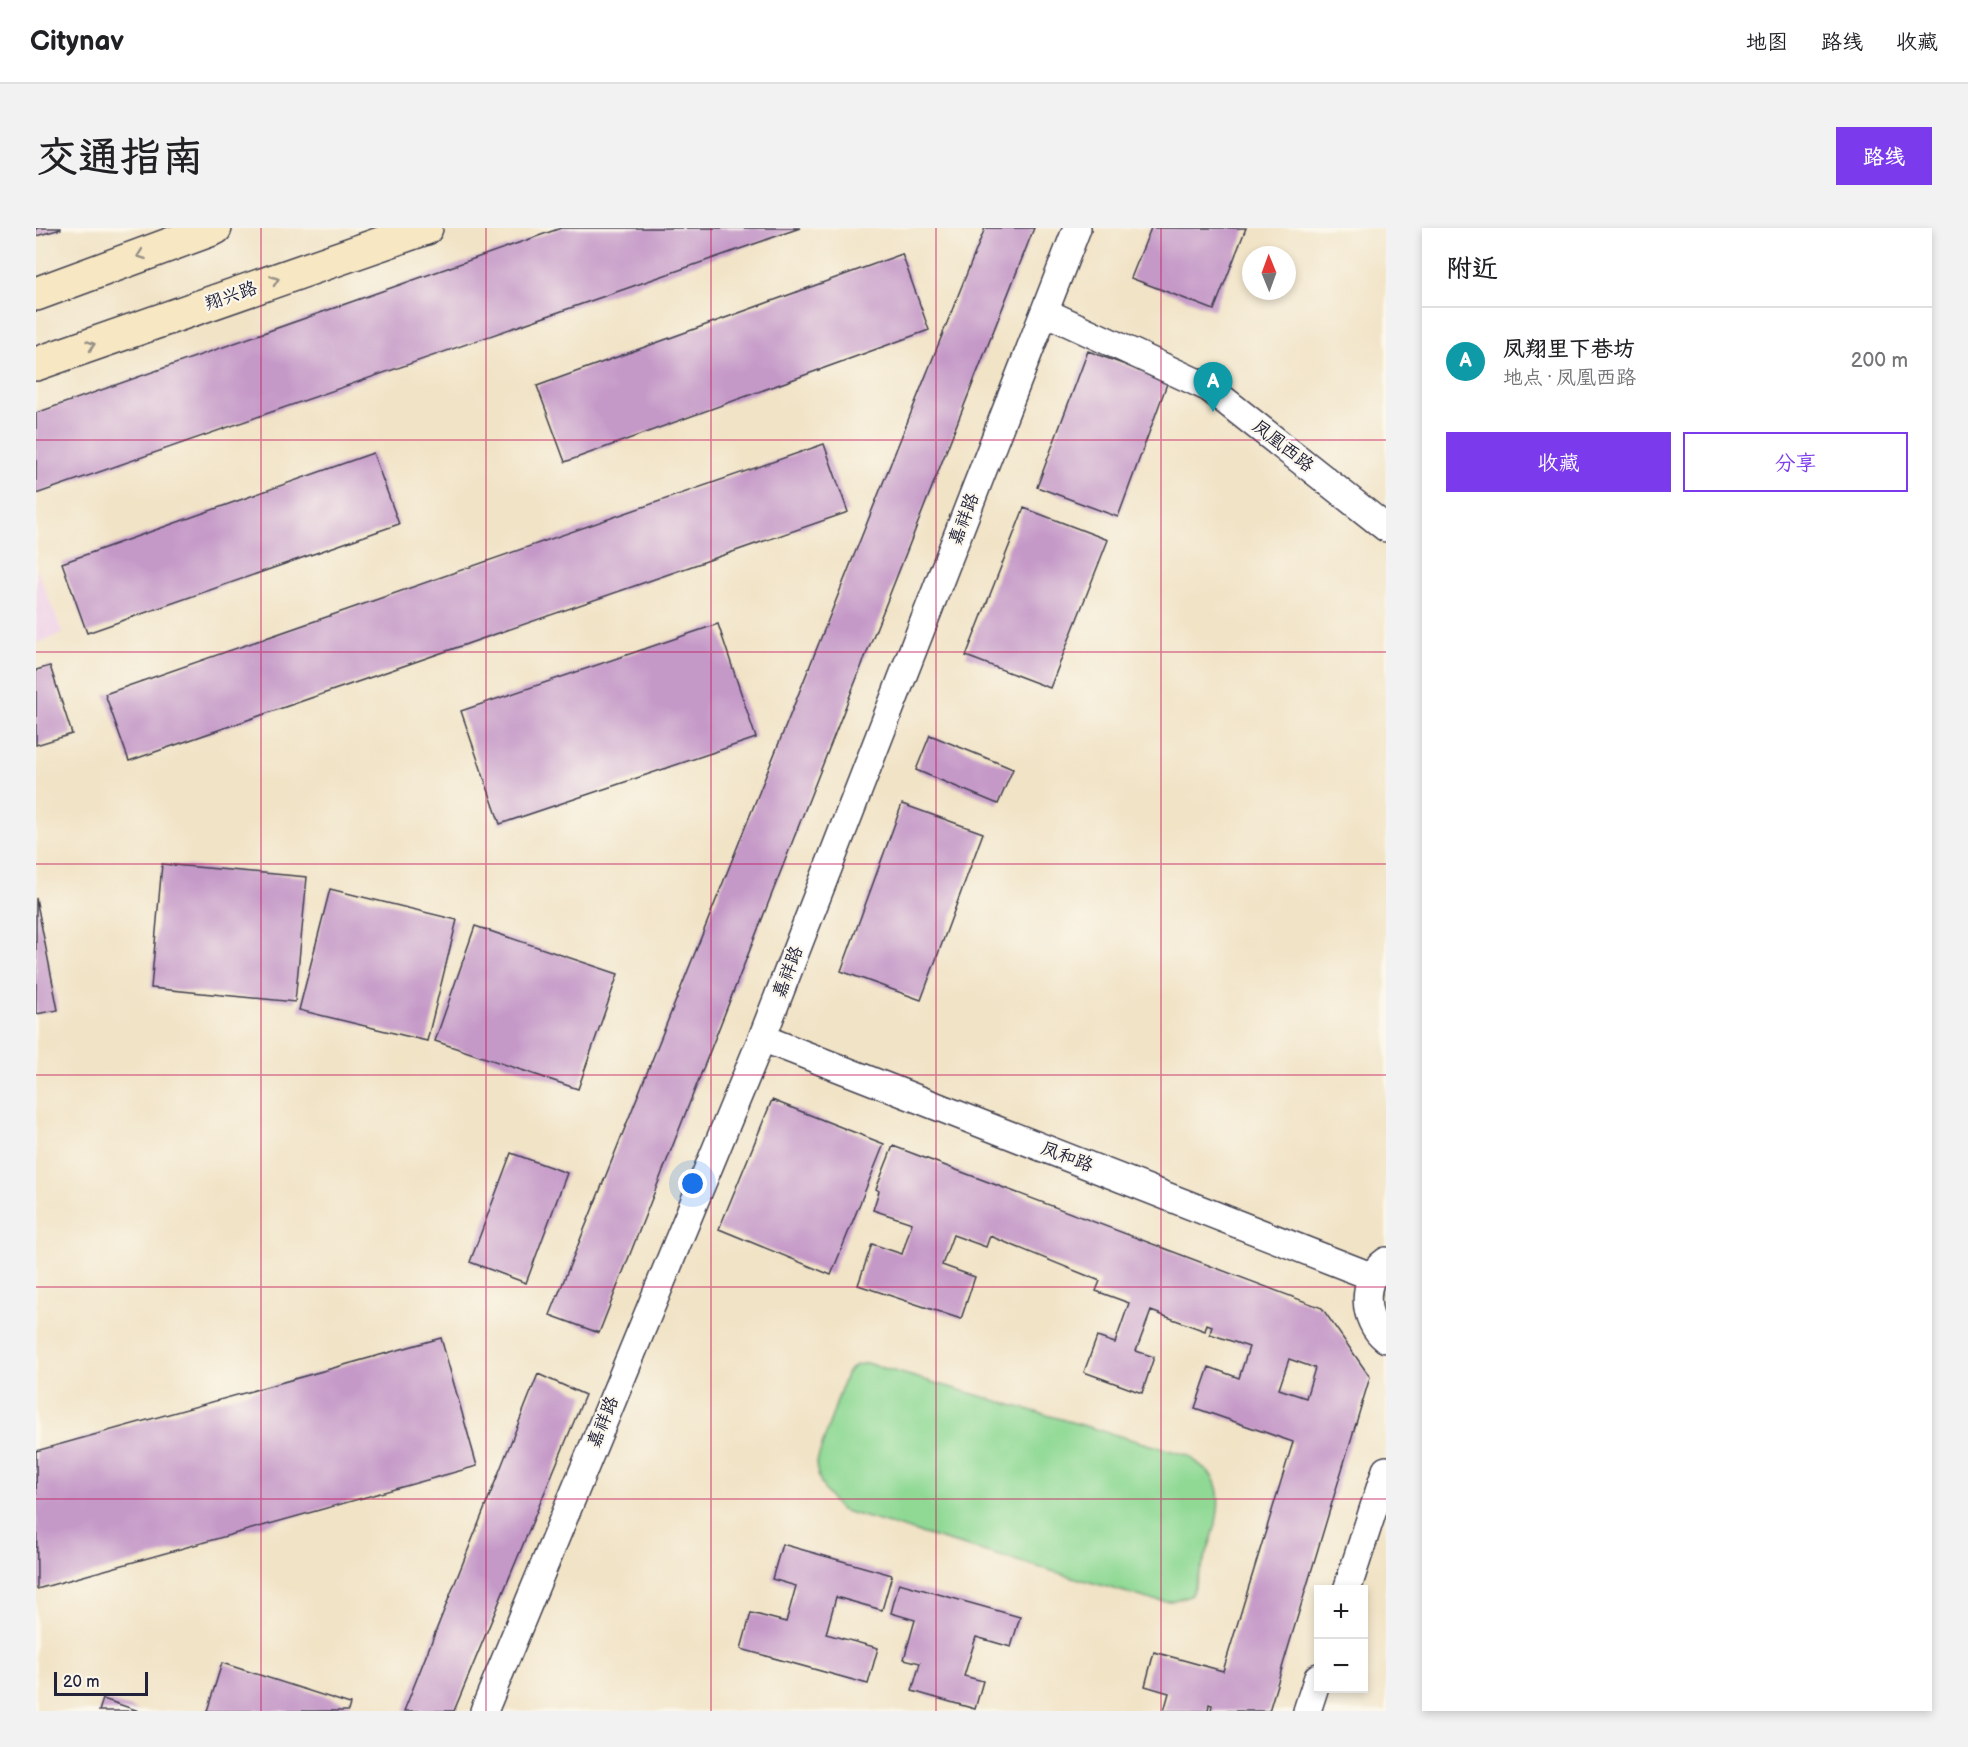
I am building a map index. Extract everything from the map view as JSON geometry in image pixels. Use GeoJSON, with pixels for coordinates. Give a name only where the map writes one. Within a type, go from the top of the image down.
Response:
{"type":"FeatureCollection","features":[{"type":"Feature","properties":{"kind":"main road"},"geometry":{"type":"LineString","coordinates":[[36,294],[215,228]]}},
{"type":"Feature","properties":{"kind":"main road","name":"翔兴路"},"geometry":{"type":"LineString","coordinates":[[36,364],[426,228]]}},
{"type":"Feature","properties":{"kind":"street","name":"嘉祥路"},"geometry":{"type":"LineString","coordinates":[[484,1711],[762,1038],[1077,228]]}},
{"type":"Feature","properties":{"kind":"street","name":"凤凰西路"},"geometry":{"type":"LineString","coordinates":[[1044,312],[1209,388],[1386,528]]}},
{"type":"Feature","properties":{"kind":"street","name":"凤和路"},"geometry":{"type":"LineString","coordinates":[[762,1038],[1379,1269]]}},
{"type":"Feature","properties":{"kind":"street"},"geometry":{"type":"LineString","coordinates":[[1379,1269],[1368,1291],[1367,1307],[1372,1322],[1386,1339]]}},
{"type":"Feature","properties":{"kind":"street"},"geometry":{"type":"LineString","coordinates":[[1349,1585],[1386,1470]]}},
{"type":"Feature","properties":{"kind":"street"},"geometry":{"type":"LineString","coordinates":[[1307,1711],[1314,1689]]}},
{"type":"Feature","properties":{"kind":"shaded area"},"geometry":{"type":"Polygon","coordinates":[[[36,566],[63,634],[36,643],[36,566]]]}},
{"type":"Feature","properties":{"kind":"green space"},"geometry":{"type":"Polygon","coordinates":[[[866,1363],[1189,1456],[1213,1478],[1218,1490],[1219,1504],[1217,1520],[1191,1595],[1171,1601],[1152,1600],[841,1510],[824,1489],[816,1464],[846,1374],[854,1366],[866,1363]]]}},
{"type":"Feature","properties":{"kind":"building"},"geometry":{"type":"Polygon","coordinates":[[[36,228],[61,228],[61,229],[36,236],[36,228]]]}},
{"type":"Feature","properties":{"kind":"building"},"geometry":{"type":"Polygon","coordinates":[[[561,228],[800,228],[36,494],[36,413],[561,228]]]}},
{"type":"Feature","properties":{"kind":"building"},"geometry":{"type":"Polygon","coordinates":[[[985,228],[1034,228],[599,1333],[550,1315],[985,228]]]}},
{"type":"Feature","properties":{"kind":"building"},"geometry":{"type":"Polygon","coordinates":[[[1151,228],[1246,228],[1214,310],[1131,278],[1151,228]]]}},
{"type":"Feature","properties":{"kind":"building"},"geometry":{"type":"Polygon","coordinates":[[[902,254],[929,330],[565,462],[537,386],[902,254]]]}},
{"type":"Feature","properties":{"kind":"building"},"geometry":{"type":"Polygon","coordinates":[[[1088,351],[1168,381],[1118,517],[1037,487],[1088,351]]]}},
{"type":"Feature","properties":{"kind":"building"},"geometry":{"type":"Polygon","coordinates":[[[824,444],[848,512],[129,761],[105,694],[824,444]]]}},
{"type":"Feature","properties":{"kind":"building"},"geometry":{"type":"Polygon","coordinates":[[[373,453],[399,524],[87,633],[62,563],[373,453]]]}},
{"type":"Feature","properties":{"kind":"building"},"geometry":{"type":"Polygon","coordinates":[[[1024,508],[1108,540],[1050,688],[966,656],[1024,508]]]}},
{"type":"Feature","properties":{"kind":"building"},"geometry":{"type":"Polygon","coordinates":[[[718,624],[756,738],[500,824],[461,711],[718,624]]]}},
{"type":"Feature","properties":{"kind":"building"},"geometry":{"type":"Polygon","coordinates":[[[50,666],[72,734],[36,745],[36,670],[50,666]]]}},
{"type":"Feature","properties":{"kind":"building"},"geometry":{"type":"Polygon","coordinates":[[[930,735],[1013,769],[998,804],[916,770],[930,735]]]}},
{"type":"Feature","properties":{"kind":"building"},"geometry":{"type":"Polygon","coordinates":[[[902,804],[983,833],[921,1000],[841,971],[902,804]]]}},
{"type":"Feature","properties":{"kind":"building"},"geometry":{"type":"Polygon","coordinates":[[[162,864],[307,877],[295,1002],[151,988],[162,864]]]}},
{"type":"Feature","properties":{"kind":"building"},"geometry":{"type":"Polygon","coordinates":[[[330,889],[457,920],[427,1041],[299,1010],[330,889]]]}},
{"type":"Feature","properties":{"kind":"building"},"geometry":{"type":"Polygon","coordinates":[[[36,898],[58,1010],[36,1014],[36,898]]]}},
{"type":"Feature","properties":{"kind":"building"},"geometry":{"type":"Polygon","coordinates":[[[475,926],[618,974],[578,1089],[435,1041],[475,926]]]}},
{"type":"Feature","properties":{"kind":"building"},"geometry":{"type":"Polygon","coordinates":[[[772,1100],[884,1144],[831,1275],[719,1229],[772,1100]]]}},
{"type":"Feature","properties":{"kind":"building"},"geometry":{"type":"Polygon","coordinates":[[[893,1146],[1322,1308],[1370,1377],[1269,1711],[1211,1711],[1212,1705],[1209,1704],[1208,1711],[1164,1711],[1169,1693],[1145,1686],[1154,1652],[1223,1671],[1293,1442],[1195,1408],[1209,1367],[1239,1378],[1249,1347],[1210,1334],[1212,1326],[1207,1324],[1205,1331],[1151,1311],[1136,1351],[1154,1357],[1142,1393],[1084,1372],[1097,1337],[1115,1343],[1129,1303],[1096,1291],[1100,1281],[990,1236],[986,1247],[953,1235],[942,1265],[975,1277],[961,1319],[858,1285],[872,1244],[902,1254],[912,1223],[873,1210],[879,1191],[876,1189],[893,1146]],[[1289,1359],[1279,1389],[1306,1398],[1315,1368],[1289,1359]]]}},
{"type":"Feature","properties":{"kind":"building"},"geometry":{"type":"Polygon","coordinates":[[[511,1153],[567,1173],[526,1283],[470,1262],[511,1153]]]}},
{"type":"Feature","properties":{"kind":"building"},"geometry":{"type":"Polygon","coordinates":[[[441,1338],[477,1466],[37,1589],[36,1451],[441,1338]]]}},
{"type":"Feature","properties":{"kind":"building"},"geometry":{"type":"Polygon","coordinates":[[[538,1374],[585,1395],[454,1711],[404,1711],[538,1374]]]}},
{"type":"Feature","properties":{"kind":"building"},"geometry":{"type":"Polygon","coordinates":[[[782,1544],[892,1575],[882,1610],[836,1597],[826,1634],[878,1648],[868,1684],[741,1649],[751,1613],[786,1622],[796,1586],[772,1579],[782,1544]]]}},
{"type":"Feature","properties":{"kind":"building"},"geometry":{"type":"Polygon","coordinates":[[[899,1583],[1020,1617],[1011,1647],[976,1637],[964,1676],[983,1681],[975,1709],[912,1691],[920,1663],[904,1659],[915,1620],[891,1613],[899,1583]]]}},
{"type":"Feature","properties":{"kind":"building"},"geometry":{"type":"Polygon","coordinates":[[[222,1663],[350,1704],[348,1711],[207,1711],[222,1663]]]}},
{"type":"Feature","properties":{"kind":"building"},"geometry":{"type":"Polygon","coordinates":[[[103,1699],[139,1711],[99,1711],[103,1699]]]}},
{"type":"Feature","properties":{"kind":"place","name":"凤翔里下巷坊"},"geometry":{"type":"Point","coordinates":[1213,412]}}]}
